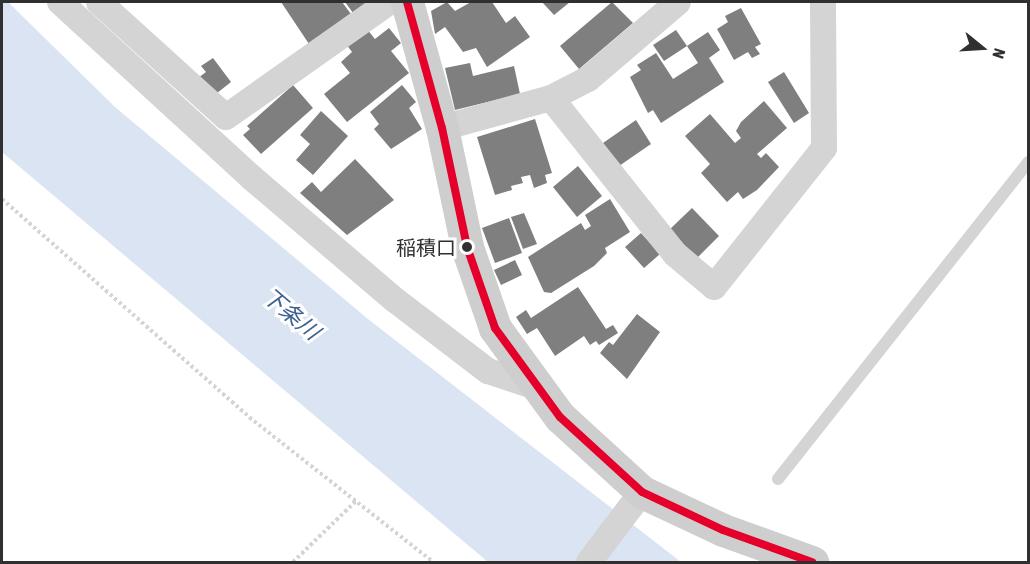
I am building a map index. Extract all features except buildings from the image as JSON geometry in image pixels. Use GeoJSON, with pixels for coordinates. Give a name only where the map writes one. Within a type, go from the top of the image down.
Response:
{"type":"FeatureCollection","features":[{"type":"Feature","properties":{"kind":"main road"},"geometry":{"type":"LineString","coordinates":[[407,2],[442,128],[467,247],[495,328],[560,417],[642,492],[723,530],[812,562]]}},
{"type":"Feature","properties":{"kind":"street"},"geometry":{"type":"LineString","coordinates":[[60,2],[252,178],[395,300],[488,371],[539,388]]}},
{"type":"Feature","properties":{"kind":"street"},"geometry":{"type":"LineString","coordinates":[[99,2],[226,117],[389,2]]}},
{"type":"Feature","properties":{"kind":"street"},"geometry":{"type":"LineString","coordinates":[[442,128],[550,98],[588,79],[678,2]]}},
{"type":"Feature","properties":{"kind":"street"},"geometry":{"type":"LineString","coordinates":[[550,98],[675,254],[714,287],[824,148],[822,2]]}},
{"type":"Feature","properties":{"kind":"street"},"geometry":{"type":"LineString","coordinates":[[589,562],[642,492]]}},
{"type":"Feature","properties":{"kind":"lane"},"geometry":{"type":"LineString","coordinates":[[778,479],[1029,162]]}},
{"type":"Feature","properties":{"kind":"path"},"geometry":{"type":"LineString","coordinates":[[2,199],[254,421],[433,562]]}},
{"type":"Feature","properties":{"kind":"path"},"geometry":{"type":"LineString","coordinates":[[293,562],[357,500]]}},
{"type":"Feature","properties":{"kind":"water","name":"下条川"},"geometry":{"type":"Polygon","coordinates":[[[2,2],[8,2],[115,107],[368,319],[681,562],[488,562],[2,152],[2,2]]]}},
{"type":"Feature","properties":{"kind":"transit line"},"geometry":{"type":"LineString","coordinates":[[407,2],[442,128],[467,247],[495,328],[560,417],[642,492],[723,530],[812,562]]}},
{"type":"Feature","properties":{"kind":"place","name":"稲積口"},"geometry":{"type":"Point","coordinates":[467,247]}}]}
